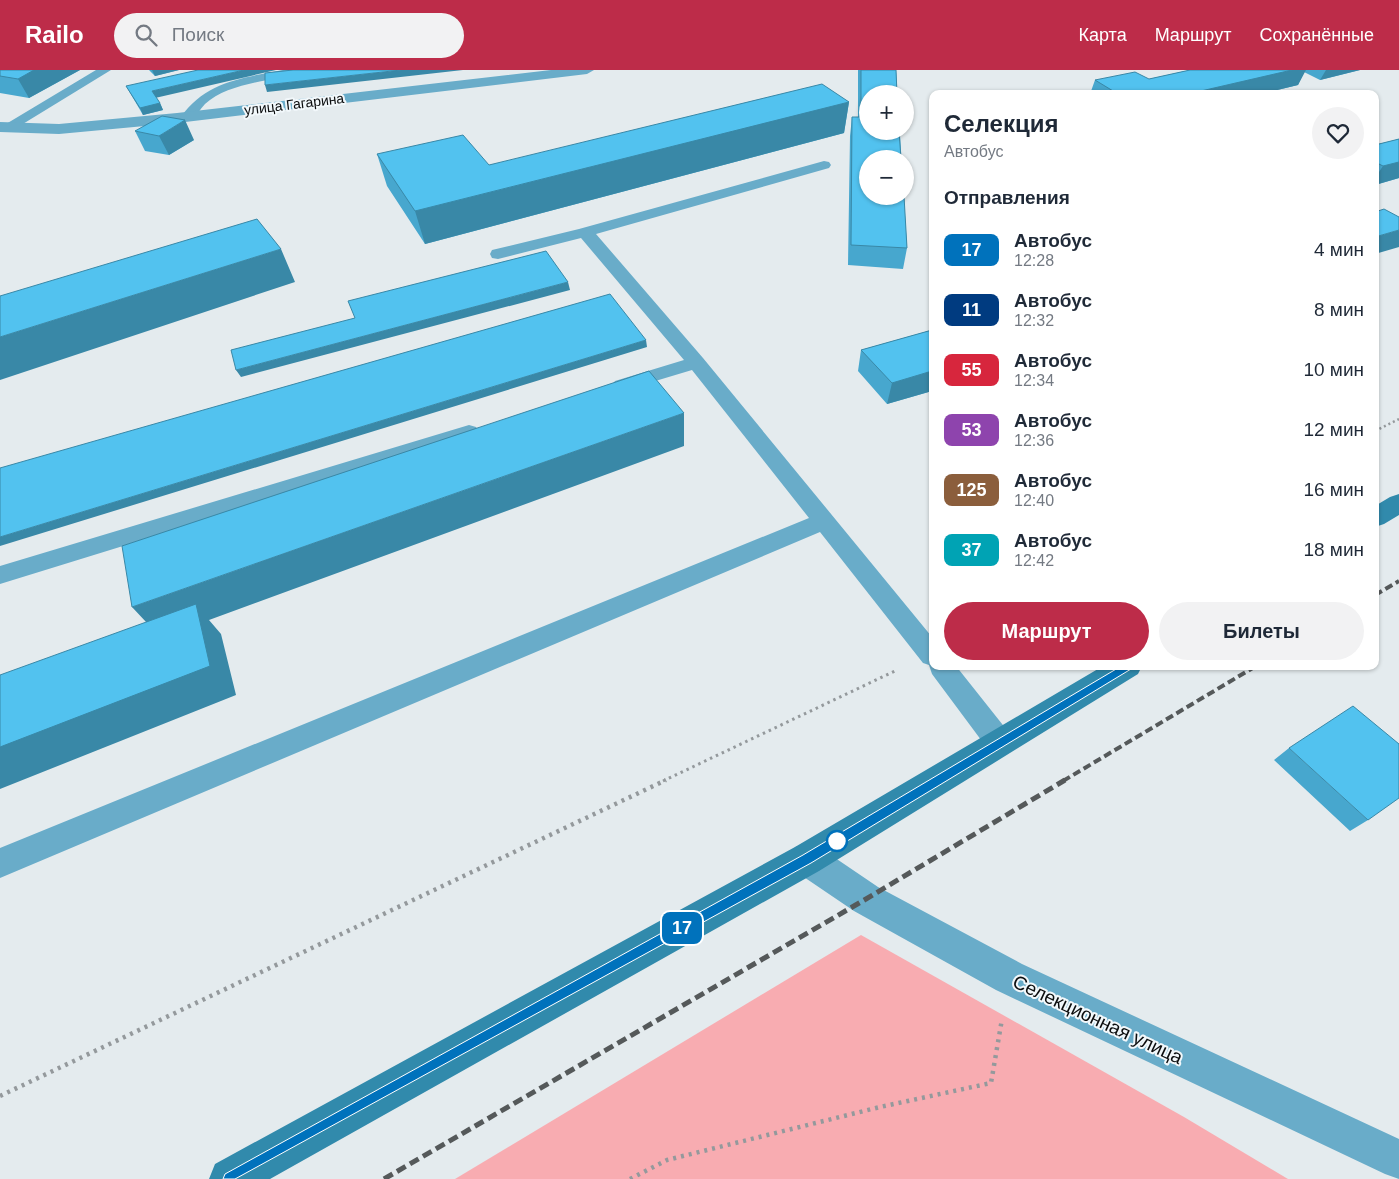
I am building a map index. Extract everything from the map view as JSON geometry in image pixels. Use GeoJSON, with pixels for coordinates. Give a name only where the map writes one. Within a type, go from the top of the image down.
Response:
{"type":"FeatureCollection","features":[{"type":"Feature","properties":{"kind":"main road"},"geometry":{"type":"LineString","coordinates":[[1379,516],[1399,503]]}},
{"type":"Feature","properties":{"kind":"main road"},"geometry":{"type":"LineString","coordinates":[[230,1179],[807,859],[1121,670]]}},
{"type":"Feature","properties":{"kind":"street","name":"улица Гагарина"},"geometry":{"type":"LineString","coordinates":[[4,127],[59,129],[188,117],[587,70]]}},
{"type":"Feature","properties":{"kind":"street","name":"Селекционная улица"},"geometry":{"type":"LineString","coordinates":[[807,859],[866,899],[1009,977],[1399,1160]]}},
{"type":"Feature","properties":{"kind":"lane"},"geometry":{"type":"LineString","coordinates":[[4,127],[105,70]]}},
{"type":"Feature","properties":{"kind":"lane"},"geometry":{"type":"LineString","coordinates":[[188,117],[201,100],[216,92],[237,85],[302,70]]}},
{"type":"Feature","properties":{"kind":"lane"},"geometry":{"type":"LineString","coordinates":[[498,254],[585,232],[824,165]]}},
{"type":"Feature","properties":{"kind":"lane"},"geometry":{"type":"LineString","coordinates":[[585,232],[696,362],[929,651]]}},
{"type":"Feature","properties":{"kind":"lane"},"geometry":{"type":"LineString","coordinates":[[601,391],[696,362]]}},
{"type":"Feature","properties":{"kind":"lane"},"geometry":{"type":"LineString","coordinates":[[0,575],[486,426]]}},
{"type":"Feature","properties":{"kind":"lane"},"geometry":{"type":"LineString","coordinates":[[0,863],[824,522]]}},
{"type":"Feature","properties":{"kind":"lane"},"geometry":{"type":"LineString","coordinates":[[944,670],[1000,743]]}},
{"type":"Feature","properties":{"kind":"path"},"geometry":{"type":"LineString","coordinates":[[1379,429],[1399,419]]}},
{"type":"Feature","properties":{"kind":"path"},"geometry":{"type":"LineString","coordinates":[[0,1096],[839,697],[929,656]]}},
{"type":"Feature","properties":{"kind":"path"},"geometry":{"type":"LineString","coordinates":[[630,1179],[667,1160],[880,1107],[991,1083],[1009,977]]}},
{"type":"Feature","properties":{"kind":"shaded area"},"geometry":{"type":"Polygon","coordinates":[[[861,935],[1184,1117],[1288,1179],[455,1179],[861,935]]]}},
{"type":"Feature","properties":{"kind":"building"},"geometry":{"type":"Polygon","coordinates":[[[0,70],[34,70],[18,79],[0,76],[0,70]]]}},
{"type":"Feature","properties":{"kind":"building"},"geometry":{"type":"Polygon","coordinates":[[[198,70],[244,70],[152,91],[160,103],[140,108],[126,86],[198,70]]]}},
{"type":"Feature","properties":{"kind":"building"},"geometry":{"type":"Polygon","coordinates":[[[293,70],[401,70],[265,85],[265,73],[293,70]]]}},
{"type":"Feature","properties":{"kind":"building"},"geometry":{"type":"Polygon","coordinates":[[[861,70],[896,70],[897,85],[861,85],[861,70]]]}},
{"type":"Feature","properties":{"kind":"building"},"geometry":{"type":"Polygon","coordinates":[[[1190,70],[1292,70],[1205,90],[1111,90],[1095,80],[1135,72],[1149,79],[1190,70]]]}},
{"type":"Feature","properties":{"kind":"building"},"geometry":{"type":"Polygon","coordinates":[[[822,84],[849,102],[415,211],[377,154],[463,135],[489,165],[822,84]]]}},
{"type":"Feature","properties":{"kind":"building"},"geometry":{"type":"Polygon","coordinates":[[[162,116],[185,120],[159,136],[135,131],[162,116]]]}},
{"type":"Feature","properties":{"kind":"building"},"geometry":{"type":"Polygon","coordinates":[[[852,117],[859,117],[859,140],[900,140],[900,150],[859,150],[859,205],[905,205],[907,248],[851,245],[852,117]]]}},
{"type":"Feature","properties":{"kind":"building"},"geometry":{"type":"Polygon","coordinates":[[[1399,139],[1399,162],[1383,166],[1379,164],[1379,144],[1399,139]]]}},
{"type":"Feature","properties":{"kind":"building"},"geometry":{"type":"Polygon","coordinates":[[[1384,209],[1399,217],[1399,230],[1379,236],[1379,211],[1384,209]]]}},
{"type":"Feature","properties":{"kind":"building"},"geometry":{"type":"Polygon","coordinates":[[[257,219],[281,249],[0,337],[0,296],[257,219]]]}},
{"type":"Feature","properties":{"kind":"building"},"geometry":{"type":"Polygon","coordinates":[[[546,251],[568,282],[236,370],[231,350],[355,318],[348,301],[546,251]]]}},
{"type":"Feature","properties":{"kind":"building"},"geometry":{"type":"Polygon","coordinates":[[[610,294],[646,340],[0,537],[0,468],[610,294]]]}},
{"type":"Feature","properties":{"kind":"building"},"geometry":{"type":"Polygon","coordinates":[[[929,331],[929,372],[892,383],[861,350],[929,331]]]}},
{"type":"Feature","properties":{"kind":"building"},"geometry":{"type":"Polygon","coordinates":[[[649,371],[684,413],[132,607],[122,546],[649,371]]]}},
{"type":"Feature","properties":{"kind":"building"},"geometry":{"type":"Polygon","coordinates":[[[196,604],[210,666],[0,747],[0,675],[196,604]]]}},
{"type":"Feature","properties":{"kind":"building"},"geometry":{"type":"Polygon","coordinates":[[[1353,706],[1399,744],[1399,798],[1368,820],[1289,748],[1353,706]]]}},
{"type":"Feature","properties":{"kind":"railway"},"geometry":{"type":"LineString","coordinates":[[1379,593],[1399,581]]}},
{"type":"Feature","properties":{"kind":"railway"},"geometry":{"type":"LineString","coordinates":[[1063,781],[1249,670]]}},
{"type":"Feature","properties":{"kind":"railway"},"geometry":{"type":"LineString","coordinates":[[384,1179],[866,899],[1065,780]]}},
{"type":"Feature","properties":{"kind":"bus line","name":"17"},"geometry":{"type":"LineString","coordinates":[[230,1179],[807,859],[1121,670]]}}]}
